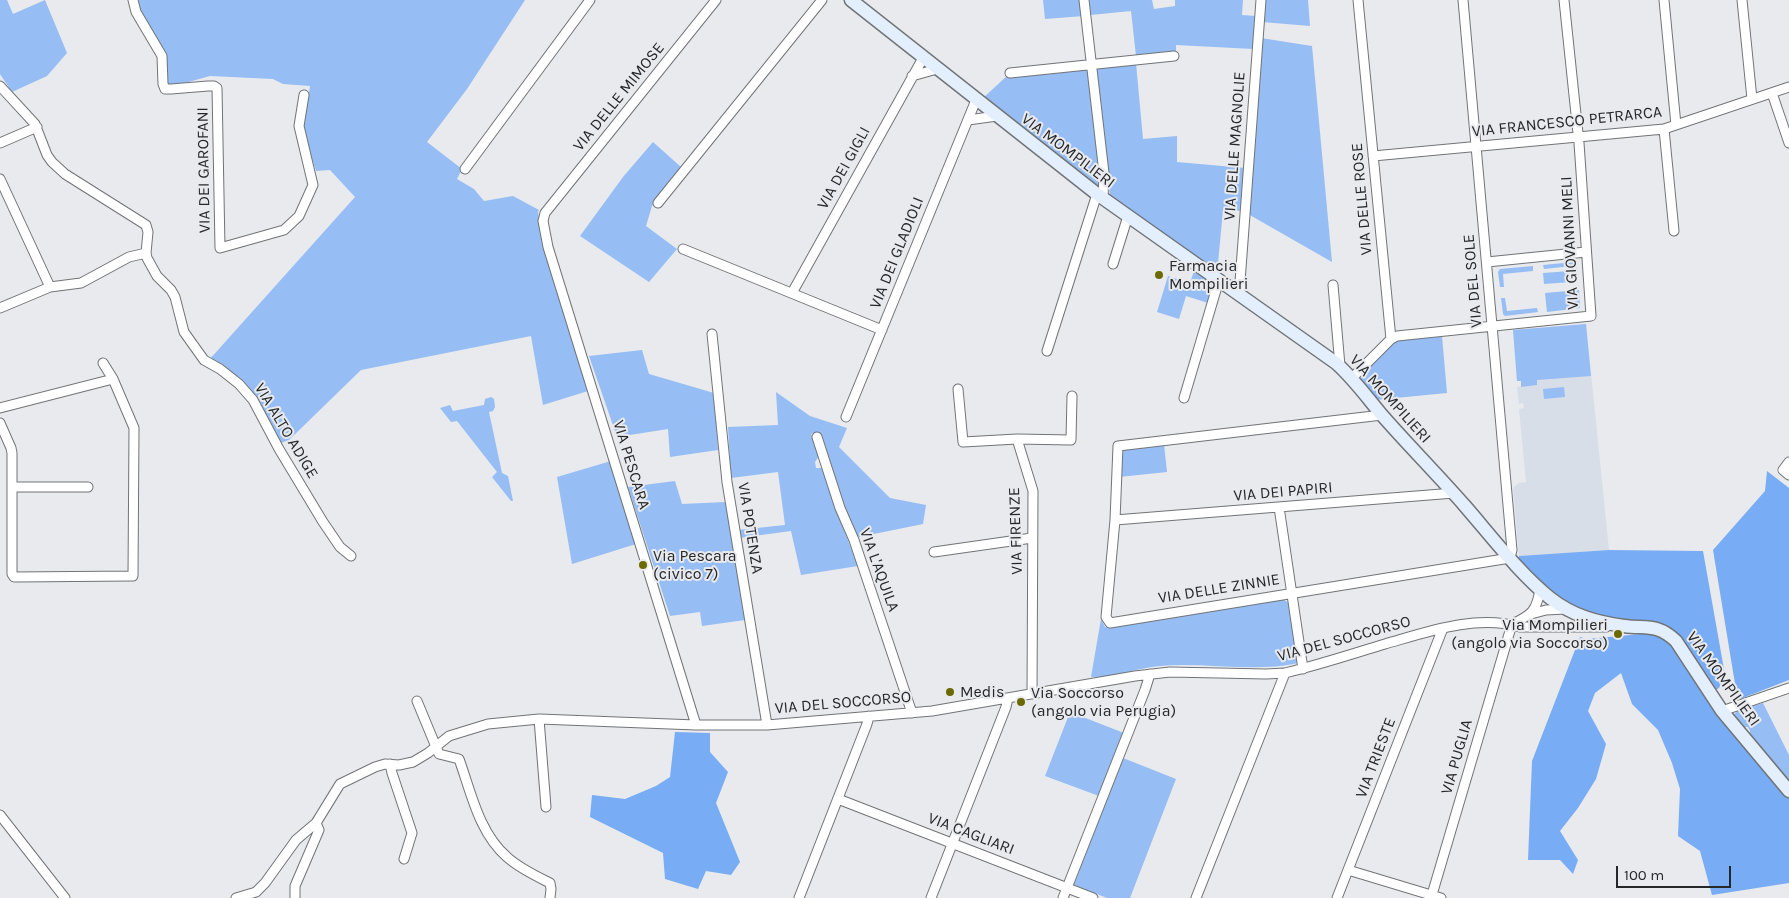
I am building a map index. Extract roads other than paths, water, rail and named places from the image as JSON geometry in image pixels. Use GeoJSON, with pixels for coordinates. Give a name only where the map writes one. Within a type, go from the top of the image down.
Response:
{"type":"FeatureCollection","features":[{"type":"Feature","properties":{"kind":"street","name":"VIA DEI GAROFANI"},"geometry":{"type":"LineString","coordinates":[[133,0],[136,12],[162,56],[162,84],[165,89],[208,86],[217,88],[220,248],[284,230],[299,216],[313,185],[299,126],[304,95]]}},
{"type":"Feature","properties":{"kind":"street"},"geometry":{"type":"LineString","coordinates":[[465,169],[590,0]]}},
{"type":"Feature","properties":{"kind":"street","name":"VIA DELLE MIMOSE"},"geometry":{"type":"LineString","coordinates":[[545,213],[716,0]]}},
{"type":"Feature","properties":{"kind":"street"},"geometry":{"type":"LineString","coordinates":[[658,203],[822,0]]}},
{"type":"Feature","properties":{"kind":"street","name":"VIA MOMPILIERI"},"geometry":{"type":"LineString","coordinates":[[850,0],[1100,196],[1340,366],[1510,558],[1560,607],[1589,620],[1627,627],[1650,627],[1668,634],[1681,649],[1722,711],[1789,791]]}},
{"type":"Feature","properties":{"kind":"street"},"geometry":{"type":"LineString","coordinates":[[1047,351],[1100,196],[1104,173],[1093,64],[1084,0]]}},
{"type":"Feature","properties":{"kind":"street","name":"VIA DELLE MAGNOLIE"},"geometry":{"type":"LineString","coordinates":[[1239,295],[1261,0]]}},
{"type":"Feature","properties":{"kind":"street","name":"VIA DELLE ROSE"},"geometry":{"type":"LineString","coordinates":[[1358,0],[1391,339]]}},
{"type":"Feature","properties":{"kind":"street","name":"VIA DEL SOLE"},"geometry":{"type":"LineString","coordinates":[[1463,0],[1512,550],[1510,558]]}},
{"type":"Feature","properties":{"kind":"street","name":"VIA GIOVANNI MELI"},"geometry":{"type":"LineString","coordinates":[[1391,339],[1397,336],[1591,316],[1578,138],[1564,0]]}},
{"type":"Feature","properties":{"kind":"street"},"geometry":{"type":"LineString","coordinates":[[1664,0],[1676,125]]}},
{"type":"Feature","properties":{"kind":"street"},"geometry":{"type":"LineString","coordinates":[[1742,0],[1752,99]]}},
{"type":"Feature","properties":{"kind":"street"},"geometry":{"type":"LineString","coordinates":[[1010,73],[1174,56]]}},
{"type":"Feature","properties":{"kind":"street","name":"VIA DEI GIGLI"},"geometry":{"type":"LineString","coordinates":[[792,293],[923,58]]}},
{"type":"Feature","properties":{"kind":"street"},"geometry":{"type":"LineString","coordinates":[[912,76],[937,69]]}},
{"type":"Feature","properties":{"kind":"street"},"geometry":{"type":"LineString","coordinates":[[0,86],[30,117],[37,127],[47,155],[65,174],[146,225],[148,232],[146,252],[129,257],[81,283],[50,287],[0,308]]}},
{"type":"Feature","properties":{"kind":"street","name":"VIA FRANCESCO PETRARCA"},"geometry":{"type":"LineString","coordinates":[[1373,156],[1664,129],[1789,87]]}},
{"type":"Feature","properties":{"kind":"street"},"geometry":{"type":"LineString","coordinates":[[1772,93],[1789,144]]}},
{"type":"Feature","properties":{"kind":"street","name":"VIA DEI GLADIOLI"},"geometry":{"type":"LineString","coordinates":[[846,418],[976,100]]}},
{"type":"Feature","properties":{"kind":"street"},"geometry":{"type":"LineString","coordinates":[[968,120],[997,116]]}},
{"type":"Feature","properties":{"kind":"street"},"geometry":{"type":"LineString","coordinates":[[0,143],[37,127]]}},
{"type":"Feature","properties":{"kind":"street"},"geometry":{"type":"LineString","coordinates":[[1664,129],[1674,231]]}},
{"type":"Feature","properties":{"kind":"street"},"geometry":{"type":"LineString","coordinates":[[0,180],[50,287]]}},
{"type":"Feature","properties":{"kind":"street","name":"VIA PESCARA"},"geometry":{"type":"LineString","coordinates":[[545,213],[543,221],[548,247],[696,725]]}},
{"type":"Feature","properties":{"kind":"street"},"geometry":{"type":"LineString","coordinates":[[1113,264],[1128,216]]}},
{"type":"Feature","properties":{"kind":"street"},"geometry":{"type":"LineString","coordinates":[[683,249],[882,330]]}},
{"type":"Feature","properties":{"kind":"street","name":"VIA ALTO ADIGE"},"geometry":{"type":"LineString","coordinates":[[146,252],[157,276],[171,290],[175,297],[184,332],[204,360],[220,369],[248,393],[323,522],[340,546],[351,556]]}},
{"type":"Feature","properties":{"kind":"street"},"geometry":{"type":"LineString","coordinates":[[1487,262],[1586,252]]}},
{"type":"Feature","properties":{"kind":"street"},"geometry":{"type":"LineString","coordinates":[[1184,398],[1219,280]]}},
{"type":"Feature","properties":{"kind":"street"},"geometry":{"type":"LineString","coordinates":[[1333,285],[1340,366]]}},
{"type":"Feature","properties":{"kind":"street","name":"VIA POTENZA"},"geometry":{"type":"LineString","coordinates":[[712,334],[727,482],[767,725]]}},
{"type":"Feature","properties":{"kind":"street"},"geometry":{"type":"LineString","coordinates":[[1352,378],[1391,339]]}},
{"type":"Feature","properties":{"kind":"street"},"geometry":{"type":"LineString","coordinates":[[0,423],[11,448],[12,574],[14,577],[133,576],[134,428],[113,380],[103,363]]}},
{"type":"Feature","properties":{"kind":"street"},"geometry":{"type":"LineString","coordinates":[[0,408],[113,380]]}},
{"type":"Feature","properties":{"kind":"street"},"geometry":{"type":"LineString","coordinates":[[958,389],[963,442],[1016,438],[1071,440],[1072,396]]}},
{"type":"Feature","properties":{"kind":"street","name":"VIA DELLE ZINNIE"},"geometry":{"type":"LineString","coordinates":[[1382,415],[1118,446],[1115,520],[1106,617],[1110,623],[1510,558]]}},
{"type":"Feature","properties":{"kind":"street","name":"VIA L'AQUILA"},"geometry":{"type":"LineString","coordinates":[[817,437],[912,713]]}},
{"type":"Feature","properties":{"kind":"street","name":"VIA FIRENZE"},"geometry":{"type":"LineString","coordinates":[[1016,438],[1033,491],[1032,694]]}},
{"type":"Feature","properties":{"kind":"street"},"geometry":{"type":"LineString","coordinates":[[1789,462],[1783,470],[1789,475]]}},
{"type":"Feature","properties":{"kind":"street"},"geometry":{"type":"LineString","coordinates":[[12,486],[88,487]]}},
{"type":"Feature","properties":{"kind":"street","name":"VIA DEI PAPIRI"},"geometry":{"type":"LineString","coordinates":[[1115,520],[1454,494]]}},
{"type":"Feature","properties":{"kind":"street"},"geometry":{"type":"LineString","coordinates":[[1280,507],[1304,669]]}},
{"type":"Feature","properties":{"kind":"street"},"geometry":{"type":"LineString","coordinates":[[934,552],[1032,538]]}},
{"type":"Feature","properties":{"kind":"street"},"geometry":{"type":"LineString","coordinates":[[1530,614],[1536,608],[1540,589]]}},
{"type":"Feature","properties":{"kind":"street"},"geometry":{"type":"LineString","coordinates":[[1512,624],[1530,614],[1560,607]]}},
{"type":"Feature","properties":{"kind":"street"},"geometry":{"type":"LineString","coordinates":[[1546,627],[1553,621],[1560,607]]}},
{"type":"Feature","properties":{"kind":"street","name":"VIA DEL SOCCORSO"},"geometry":{"type":"LineString","coordinates":[[236,898],[256,892],[265,883],[296,840],[316,823],[340,784],[375,767],[413,762],[449,736],[488,724],[539,719],[696,725],[767,725],[912,713],[1150,674],[1192,672],[1285,673],[1443,628],[1466,624],[1512,624],[1546,627],[1627,627]]}},
{"type":"Feature","properties":{"kind":"street","name":"VIA PUGLIA"},"geometry":{"type":"LineString","coordinates":[[1435,897],[1512,624]]}},
{"type":"Feature","properties":{"kind":"street","name":"VIA TRIESTE"},"geometry":{"type":"LineString","coordinates":[[1337,898],[1443,628]]}},
{"type":"Feature","properties":{"kind":"street"},"geometry":{"type":"LineString","coordinates":[[1196,898],[1285,673]]}},
{"type":"Feature","properties":{"kind":"street"},"geometry":{"type":"LineString","coordinates":[[1064,898],[1146,690],[1150,674]]}},
{"type":"Feature","properties":{"kind":"street"},"geometry":{"type":"LineString","coordinates":[[1722,711],[1789,688]]}},
{"type":"Feature","properties":{"kind":"street"},"geometry":{"type":"LineString","coordinates":[[931,898],[1008,698]]}},
{"type":"Feature","properties":{"kind":"street"},"geometry":{"type":"LineString","coordinates":[[417,701],[439,754],[459,759],[483,826],[493,841],[507,857],[550,884],[552,889],[550,898]]}},
{"type":"Feature","properties":{"kind":"street"},"geometry":{"type":"LineString","coordinates":[[799,898],[868,724],[869,716]]}},
{"type":"Feature","properties":{"kind":"street"},"geometry":{"type":"LineString","coordinates":[[539,719],[546,807]]}},
{"type":"Feature","properties":{"kind":"street"},"geometry":{"type":"LineString","coordinates":[[390,764],[412,833],[404,859]]}},
{"type":"Feature","properties":{"kind":"street","name":"VIA CAGLIARI"},"geometry":{"type":"LineString","coordinates":[[838,799],[1093,898]]}},
{"type":"Feature","properties":{"kind":"street"},"geometry":{"type":"LineString","coordinates":[[0,815],[65,898]]}},
{"type":"Feature","properties":{"kind":"street"},"geometry":{"type":"LineString","coordinates":[[295,898],[295,886],[319,830],[316,823]]}},
{"type":"Feature","properties":{"kind":"street"},"geometry":{"type":"LineString","coordinates":[[1348,870],[1435,897]]}},
{"type":"Feature","properties":{"kind":"place","name":"Farmacia Mompilieri"},"geometry":{"type":"Point","coordinates":[1159,275]}},
{"type":"Feature","properties":{"kind":"place","name":"Via Pescara (civico 7)"},"geometry":{"type":"Point","coordinates":[643,565]}},
{"type":"Feature","properties":{"kind":"place","name":"Via Mompilieri (angolo via Soccorso)"},"geometry":{"type":"Point","coordinates":[1618,634]}},
{"type":"Feature","properties":{"kind":"place","name":"Medis"},"geometry":{"type":"Point","coordinates":[950,692]}},
{"type":"Feature","properties":{"kind":"place","name":"Via Soccorso (angolo via Perugia)"},"geometry":{"type":"Point","coordinates":[1021,702]}}]}
